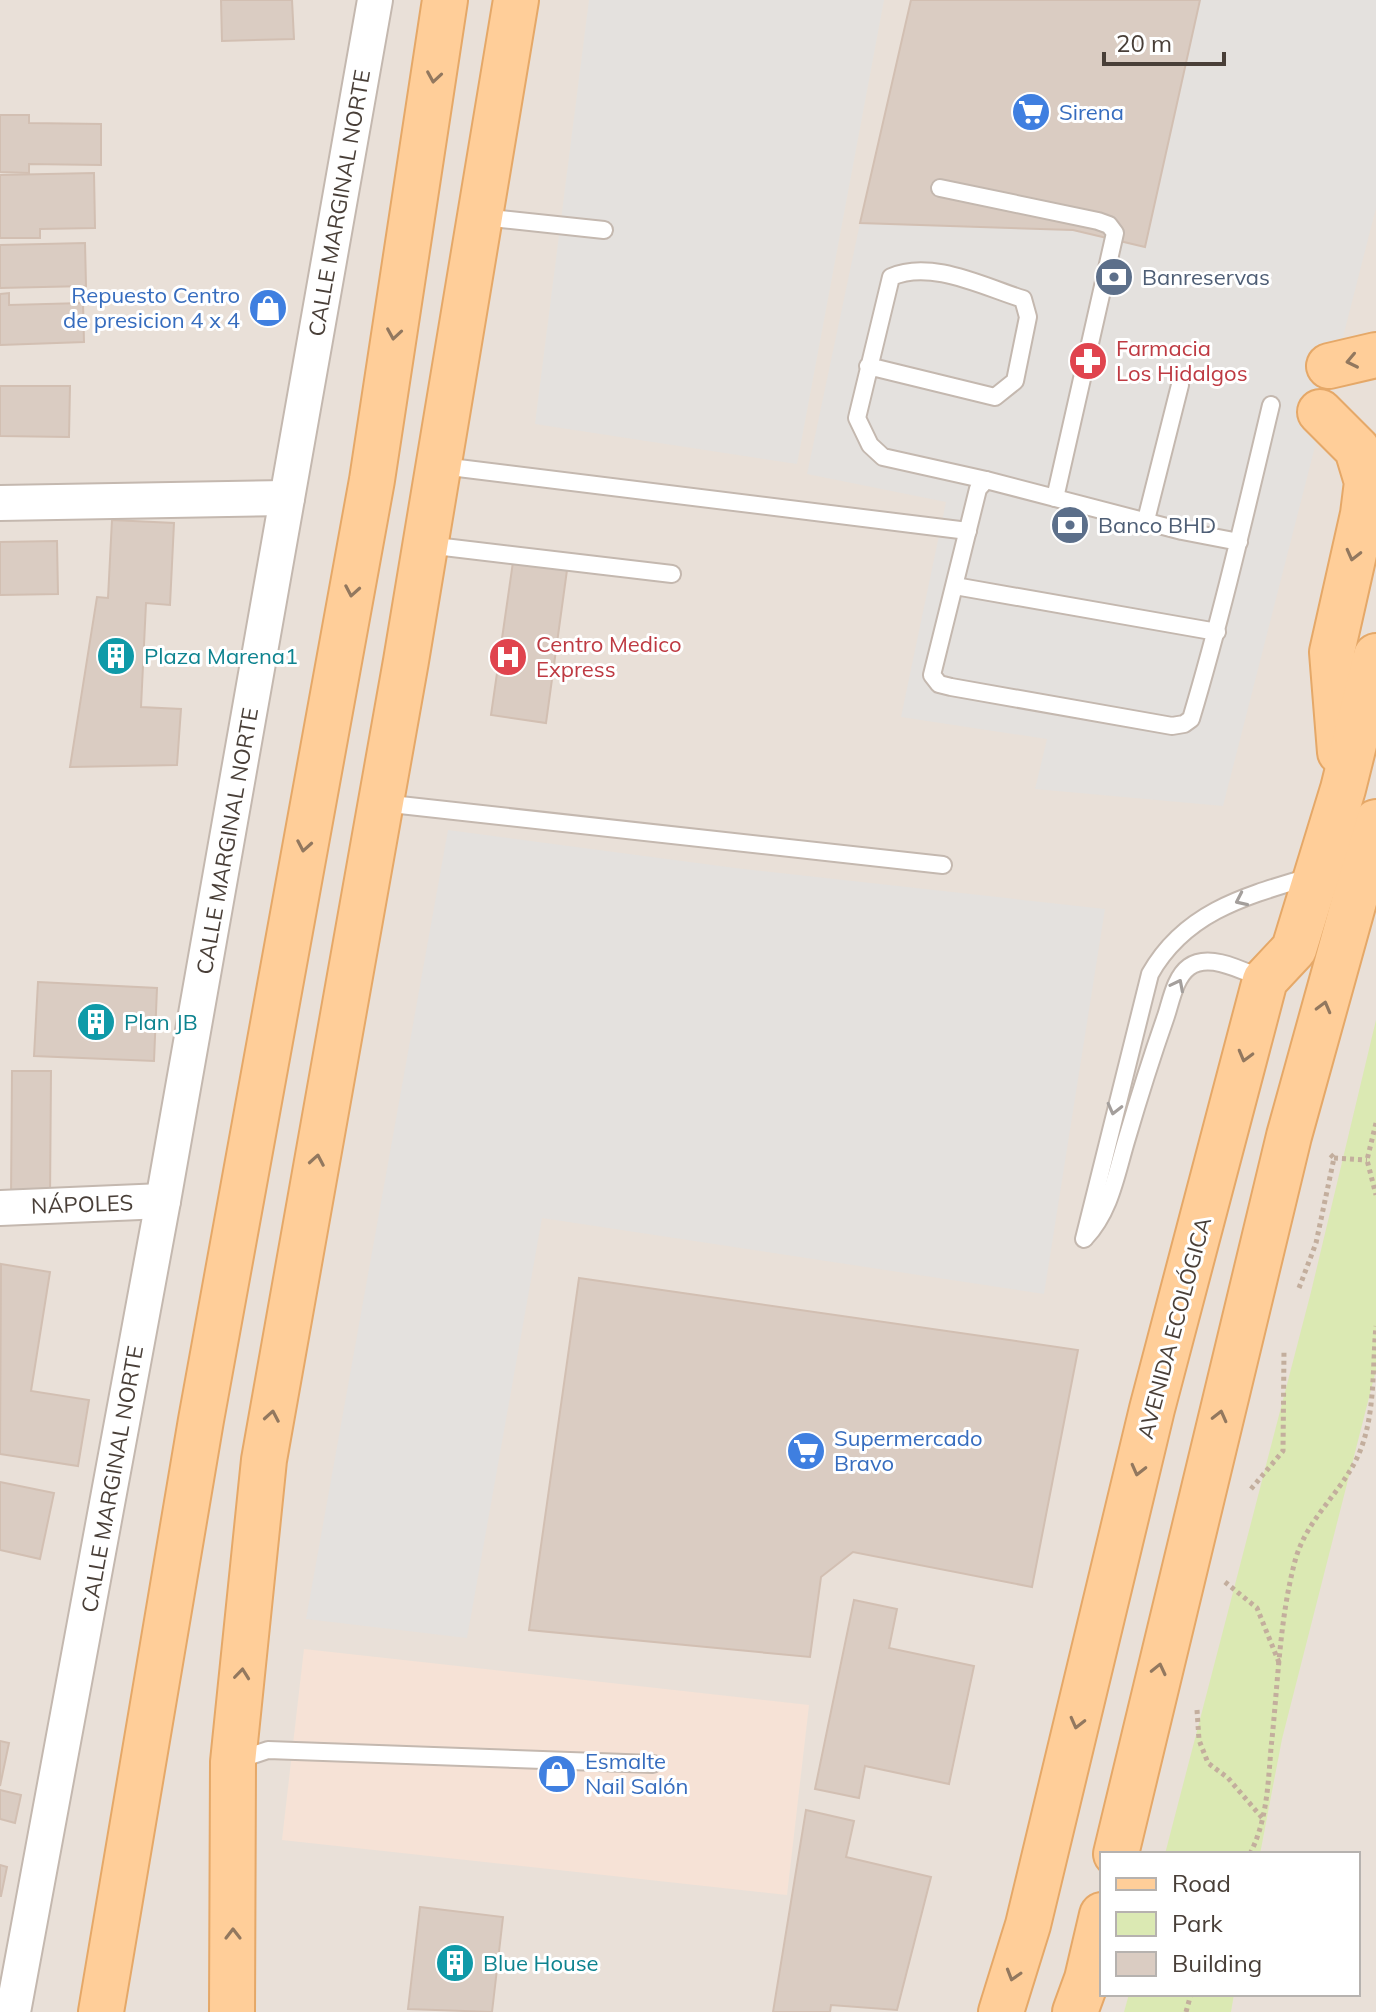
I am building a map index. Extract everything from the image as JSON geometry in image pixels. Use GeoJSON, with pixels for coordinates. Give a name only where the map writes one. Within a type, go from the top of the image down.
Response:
{"type":"FeatureCollection","features":[{"type":"Feature","properties":{"kind":"main road"},"geometry":{"type":"LineString","coordinates":[[107,2007],[201,1420],[372,480],[445,0]]}},
{"type":"Feature","properties":{"kind":"main road"},"geometry":{"type":"LineString","coordinates":[[229,2008],[233,1762],[264,1460],[381,803],[516,0]]}},
{"type":"Feature","properties":{"kind":"main road"},"geometry":{"type":"LineString","coordinates":[[1329,366],[1376,355]]}},
{"type":"Feature","properties":{"kind":"main road"},"geometry":{"type":"LineString","coordinates":[[1320,412],[1357,449],[1367,482],[1363,514],[1332,652],[1343,789]]}},
{"type":"Feature","properties":{"kind":"main road","name":"AVENIDA ECOLÓGICA"},"geometry":{"type":"LineString","coordinates":[[1001,2012],[1028,1925],[1152,1409],[1265,980],[1294,949],[1343,789],[1376,656]]}},
{"type":"Feature","properties":{"kind":"main road"},"geometry":{"type":"LineString","coordinates":[[1116,1852],[1289,1136],[1376,822]]}},
{"type":"Feature","properties":{"kind":"main road"},"geometry":{"type":"LineString","coordinates":[[1075,2012],[1087,1979],[1100,1924]]}},
{"type":"Feature","properties":{"kind":"street","name":"CALLE MARGINAL NORTE"},"geometry":{"type":"LineString","coordinates":[[13,2012],[163,1201],[375,0]]}},
{"type":"Feature","properties":{"kind":"street"},"geometry":{"type":"LineString","coordinates":[[0,503],[287,498]]}},
{"type":"Feature","properties":{"kind":"street","name":"NÁPOLES"},"geometry":{"type":"LineString","coordinates":[[0,1208],[163,1201]]}},
{"type":"Feature","properties":{"kind":"lane"},"geometry":{"type":"LineString","coordinates":[[940,188],[1098,221],[1109,225],[1115,233],[1055,498]]}},
{"type":"Feature","properties":{"kind":"lane"},"geometry":{"type":"LineString","coordinates":[[480,217],[604,230]]}},
{"type":"Feature","properties":{"kind":"lane"},"geometry":{"type":"LineString","coordinates":[[868,366],[995,397],[1015,381],[1028,317],[1023,299],[930,271],[907,270],[891,277],[868,366],[857,418],[870,445],[883,457],[986,480],[1182,531],[1239,542]]}},
{"type":"Feature","properties":{"kind":"lane"},"geometry":{"type":"LineString","coordinates":[[1146,520],[1180,385]]}},
{"type":"Feature","properties":{"kind":"lane"},"geometry":{"type":"LineString","coordinates":[[986,480],[978,489],[932,675],[939,684],[1172,726],[1184,724],[1191,719],[1217,632],[1271,405]]}},
{"type":"Feature","properties":{"kind":"lane"},"geometry":{"type":"LineString","coordinates":[[438,465],[968,531]]}},
{"type":"Feature","properties":{"kind":"lane"},"geometry":{"type":"LineString","coordinates":[[425,545],[672,574]]}},
{"type":"Feature","properties":{"kind":"lane"},"geometry":{"type":"LineString","coordinates":[[955,586],[1217,632]]}},
{"type":"Feature","properties":{"kind":"lane"},"geometry":{"type":"LineString","coordinates":[[381,803],[943,865]]}},
{"type":"Feature","properties":{"kind":"lane"},"geometry":{"type":"LineString","coordinates":[[1265,980],[1231,967],[1202,962],[1190,966],[1180,978],[1152,1055],[1111,1197],[1097,1225],[1084,1239],[1146,988],[1165,948],[1205,917],[1254,893],[1315,875]]}},
{"type":"Feature","properties":{"kind":"lane"},"geometry":{"type":"LineString","coordinates":[[233,1762],[268,1750],[653,1764]]}},
{"type":"Feature","properties":{"kind":"path"},"geometry":{"type":"LineString","coordinates":[[1376,1123],[1367,1160],[1376,1195]]}},
{"type":"Feature","properties":{"kind":"path"},"geometry":{"type":"LineString","coordinates":[[1320,1145],[1334,1158],[1367,1160]]}},
{"type":"Feature","properties":{"kind":"path"},"geometry":{"type":"LineString","coordinates":[[1295,1297],[1316,1243],[1334,1158]]}},
{"type":"Feature","properties":{"kind":"path"},"geometry":{"type":"LineString","coordinates":[[1251,1852],[1264,1820],[1295,1559],[1322,1506],[1345,1479],[1359,1456],[1370,1419],[1376,1326]]}},
{"type":"Feature","properties":{"kind":"path"},"geometry":{"type":"LineString","coordinates":[[1247,1498],[1253,1483],[1283,1451],[1283,1347]]}},
{"type":"Feature","properties":{"kind":"path"},"geometry":{"type":"LineString","coordinates":[[1221,1572],[1225,1584],[1257,1608],[1280,1665]]}},
{"type":"Feature","properties":{"kind":"path"},"geometry":{"type":"LineString","coordinates":[[1197,1709],[1199,1740],[1208,1763],[1228,1778],[1264,1820]]}},
{"type":"Feature","properties":{"kind":"shaded area"},"geometry":{"type":"Polygon","coordinates":[[[0,0],[1376,0],[1376,2012],[0,2012],[0,0]]]}},
{"type":"Feature","properties":{"kind":"shaded area"},"geometry":{"type":"Polygon","coordinates":[[[589,0],[884,0],[797,464],[535,424],[589,0]]]}},
{"type":"Feature","properties":{"kind":"shaded area"},"geometry":{"type":"Polygon","coordinates":[[[1200,0],[1376,0],[1376,208],[1223,806],[1035,789],[1047,739],[901,717],[946,502],[807,474],[860,223],[1073,230],[1145,247],[1200,0]]]}},
{"type":"Feature","properties":{"kind":"shaded area"},"geometry":{"type":"Polygon","coordinates":[[[448,830],[735,868],[1105,909],[1044,1294],[542,1218],[467,1638],[306,1619],[448,830]]]}},
{"type":"Feature","properties":{"kind":"shaded area"},"geometry":{"type":"Polygon","coordinates":[[[304,1649],[809,1705],[787,1895],[282,1840],[304,1649]]]}},
{"type":"Feature","properties":{"kind":"green space"},"geometry":{"type":"Polygon","coordinates":[[[1376,1020],[1376,1370],[1282,1739],[1260,1852],[1166,1852],[1311,1292],[1376,1020]]]}},
{"type":"Feature","properties":{"kind":"green space"},"geometry":{"type":"Polygon","coordinates":[[[1128,1996],[1234,1996],[1231,2012],[1124,2012],[1128,1996]]]}},
{"type":"Feature","properties":{"kind":"building"},"geometry":{"type":"Polygon","coordinates":[[[221,0],[292,0],[294,39],[222,41],[221,0]]]}},
{"type":"Feature","properties":{"kind":"building","name":"Sirena"},"geometry":{"type":"Polygon","coordinates":[[[911,0],[1200,0],[1145,247],[1073,230],[860,223],[911,0]]]}},
{"type":"Feature","properties":{"kind":"building"},"geometry":{"type":"Polygon","coordinates":[[[0,115],[29,115],[29,123],[101,124],[101,165],[29,164],[29,173],[0,172],[0,115]]]}},
{"type":"Feature","properties":{"kind":"building"},"geometry":{"type":"Polygon","coordinates":[[[94,173],[95,228],[40,229],[40,238],[0,238],[0,175],[94,173]]]}},
{"type":"Feature","properties":{"kind":"building"},"geometry":{"type":"Polygon","coordinates":[[[85,243],[86,286],[0,288],[0,245],[85,243]]]}},
{"type":"Feature","properties":{"kind":"building"},"geometry":{"type":"Polygon","coordinates":[[[9,293],[9,305],[83,303],[84,342],[0,345],[0,294],[9,293]]]}},
{"type":"Feature","properties":{"kind":"building"},"geometry":{"type":"Polygon","coordinates":[[[0,386],[70,386],[69,437],[0,436],[0,386]]]}},
{"type":"Feature","properties":{"kind":"building","name":"Plaza Marena1"},"geometry":{"type":"Polygon","coordinates":[[[112,520],[174,523],[170,605],[146,603],[141,707],[181,709],[177,765],[70,767],[97,597],[108,598],[112,520]]]}},
{"type":"Feature","properties":{"kind":"building"},"geometry":{"type":"Polygon","coordinates":[[[57,541],[58,594],[0,595],[0,542],[57,541]]]}},
{"type":"Feature","properties":{"kind":"building"},"geometry":{"type":"Polygon","coordinates":[[[513,562],[567,570],[546,723],[491,715],[513,562]]]}},
{"type":"Feature","properties":{"kind":"building","name":"Plan JB"},"geometry":{"type":"Polygon","coordinates":[[[38,982],[157,988],[154,1061],[34,1056],[38,982]]]}},
{"type":"Feature","properties":{"kind":"building"},"geometry":{"type":"Polygon","coordinates":[[[12,1071],[51,1071],[50,1200],[11,1199],[12,1071]]]}},
{"type":"Feature","properties":{"kind":"building"},"geometry":{"type":"Polygon","coordinates":[[[1,1264],[50,1272],[31,1391],[89,1400],[78,1466],[0,1454],[1,1264]]]}},
{"type":"Feature","properties":{"kind":"building","name":"Supermercado Bravo"},"geometry":{"type":"Polygon","coordinates":[[[579,1278],[1078,1350],[1032,1587],[853,1552],[821,1577],[810,1657],[529,1630],[579,1278]]]}},
{"type":"Feature","properties":{"kind":"building"},"geometry":{"type":"Polygon","coordinates":[[[0,1482],[54,1493],[40,1559],[0,1550],[0,1482]]]}},
{"type":"Feature","properties":{"kind":"building"},"geometry":{"type":"Polygon","coordinates":[[[854,1600],[897,1609],[889,1648],[974,1666],[949,1784],[865,1766],[859,1798],[815,1789],[854,1600]]]}},
{"type":"Feature","properties":{"kind":"building"},"geometry":{"type":"Polygon","coordinates":[[[0,1741],[9,1743],[0,1786],[0,1741]]]}},
{"type":"Feature","properties":{"kind":"building"},"geometry":{"type":"Polygon","coordinates":[[[0,1790],[21,1795],[15,1823],[0,1819],[0,1790]]]}},
{"type":"Feature","properties":{"kind":"building"},"geometry":{"type":"Polygon","coordinates":[[[806,1810],[854,1821],[846,1857],[931,1877],[897,2010],[831,2005],[830,2012],[773,2012],[806,1810]]]}},
{"type":"Feature","properties":{"kind":"building"},"geometry":{"type":"Polygon","coordinates":[[[0,1865],[7,1867],[1,1896],[0,1896],[0,1865]]]}},
{"type":"Feature","properties":{"kind":"building","name":"Blue House"},"geometry":{"type":"Polygon","coordinates":[[[420,1907],[503,1917],[492,2012],[408,2009],[420,1907]]]}},
{"type":"Feature","properties":{"kind":"place","name":"Sirena"},"geometry":{"type":"Point","coordinates":[1031,112]}},
{"type":"Feature","properties":{"kind":"place","name":"Banreservas"},"geometry":{"type":"Point","coordinates":[1114,277]}},
{"type":"Feature","properties":{"kind":"place","name":"Repuesto Centro de presicion 4 x 4"},"geometry":{"type":"Point","coordinates":[268,308]}},
{"type":"Feature","properties":{"kind":"place","name":"Farmacia Los Hidalgos"},"geometry":{"type":"Point","coordinates":[1088,361]}},
{"type":"Feature","properties":{"kind":"place","name":"Banco BHD"},"geometry":{"type":"Point","coordinates":[1070,525]}},
{"type":"Feature","properties":{"kind":"place","name":"Plaza Marena1"},"geometry":{"type":"Point","coordinates":[116,656]}},
{"type":"Feature","properties":{"kind":"place","name":"Centro Medico Express"},"geometry":{"type":"Point","coordinates":[508,657]}},
{"type":"Feature","properties":{"kind":"place","name":"Plan JB"},"geometry":{"type":"Point","coordinates":[96,1022]}},
{"type":"Feature","properties":{"kind":"place","name":"Supermercado Bravo"},"geometry":{"type":"Point","coordinates":[806,1451]}},
{"type":"Feature","properties":{"kind":"place","name":"Esmalte Nail Salón"},"geometry":{"type":"Point","coordinates":[557,1774]}},
{"type":"Feature","properties":{"kind":"place","name":"Blue House"},"geometry":{"type":"Point","coordinates":[455,1963]}}]}
